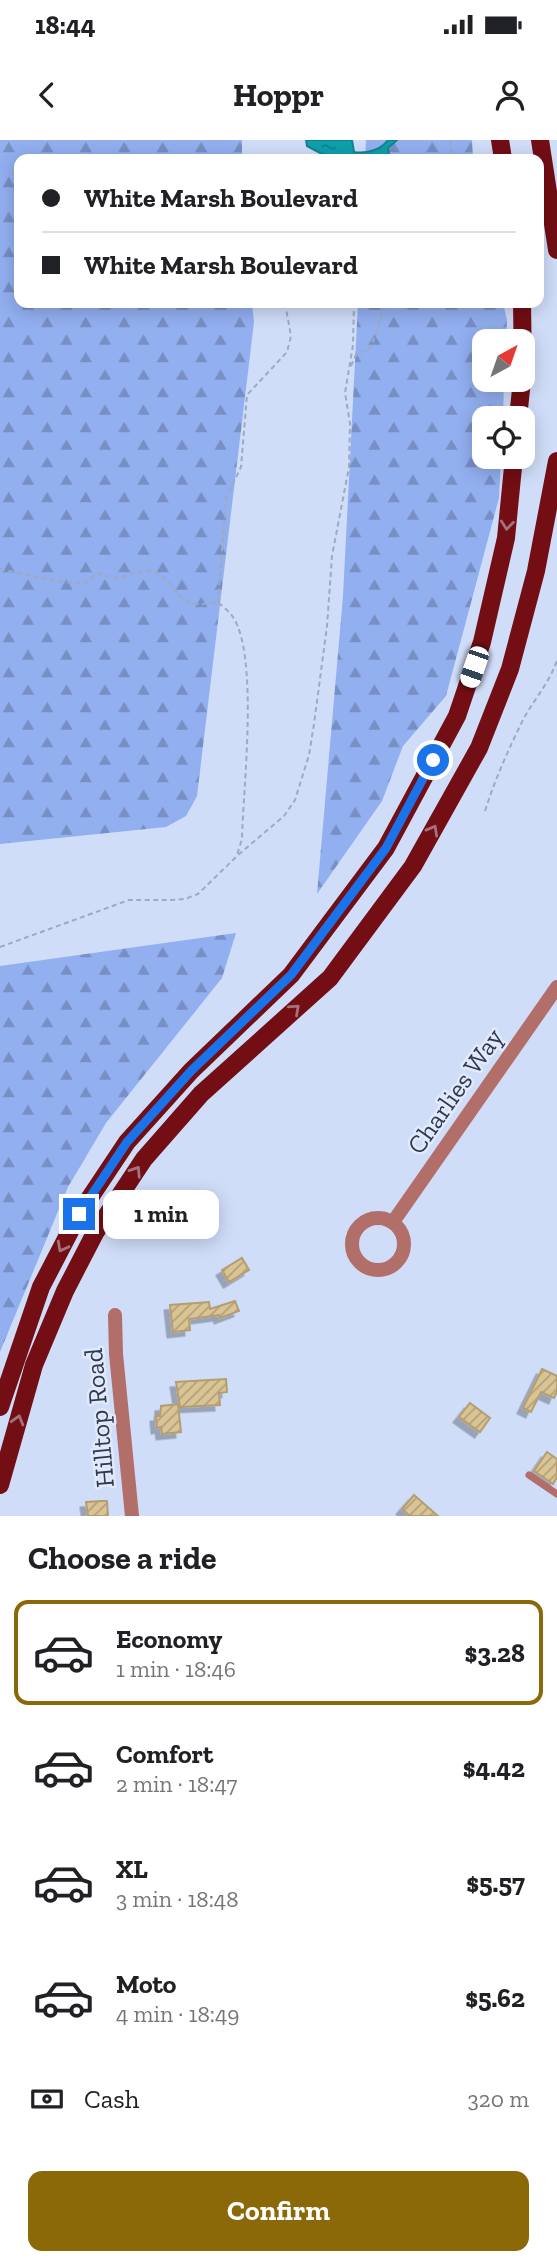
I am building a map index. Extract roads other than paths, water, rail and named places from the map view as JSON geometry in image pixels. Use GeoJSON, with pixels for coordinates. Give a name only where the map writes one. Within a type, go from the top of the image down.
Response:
{"type":"FeatureCollection","features":[{"type":"Feature","properties":{"kind":"main road"},"geometry":{"type":"LineString","coordinates":[[544,166],[557,250]]}},
{"type":"Feature","properties":{"kind":"main road"},"geometry":{"type":"LineString","coordinates":[[522,308],[522,329]]}},
{"type":"Feature","properties":{"kind":"main road"},"geometry":{"type":"LineString","coordinates":[[0,1485],[34,1365],[65,1291],[95,1233],[144,1159],[201,1094],[330,978],[413,866],[479,748],[510,669],[536,572],[557,461]]}},
{"type":"Feature","properties":{"kind":"main road"},"geometry":{"type":"LineString","coordinates":[[0,1407],[41,1287],[79,1214],[127,1142],[191,1071],[291,975],[386,848],[457,716],[482,642],[506,538],[513,469]]}},
{"type":"Feature","properties":{"kind":"street","name":"Charlies Way"},"geometry":{"type":"LineString","coordinates":[[393,1223],[557,988]]}},
{"type":"Feature","properties":{"kind":"street","name":"Hilltop Road"},"geometry":{"type":"LineString","coordinates":[[115,1315],[116,1354],[132,1516]]}},
{"type":"Feature","properties":{"kind":"lane"},"geometry":{"type":"LineString","coordinates":[[529,1475],[557,1494]]}},
{"type":"Feature","properties":{"kind":"water"},"geometry":{"type":"Polygon","coordinates":[[[306,140],[352,140],[354,152],[368,152],[388,140],[397,140],[388,148],[389,154],[322,154],[307,146],[306,140]]]}}]}
